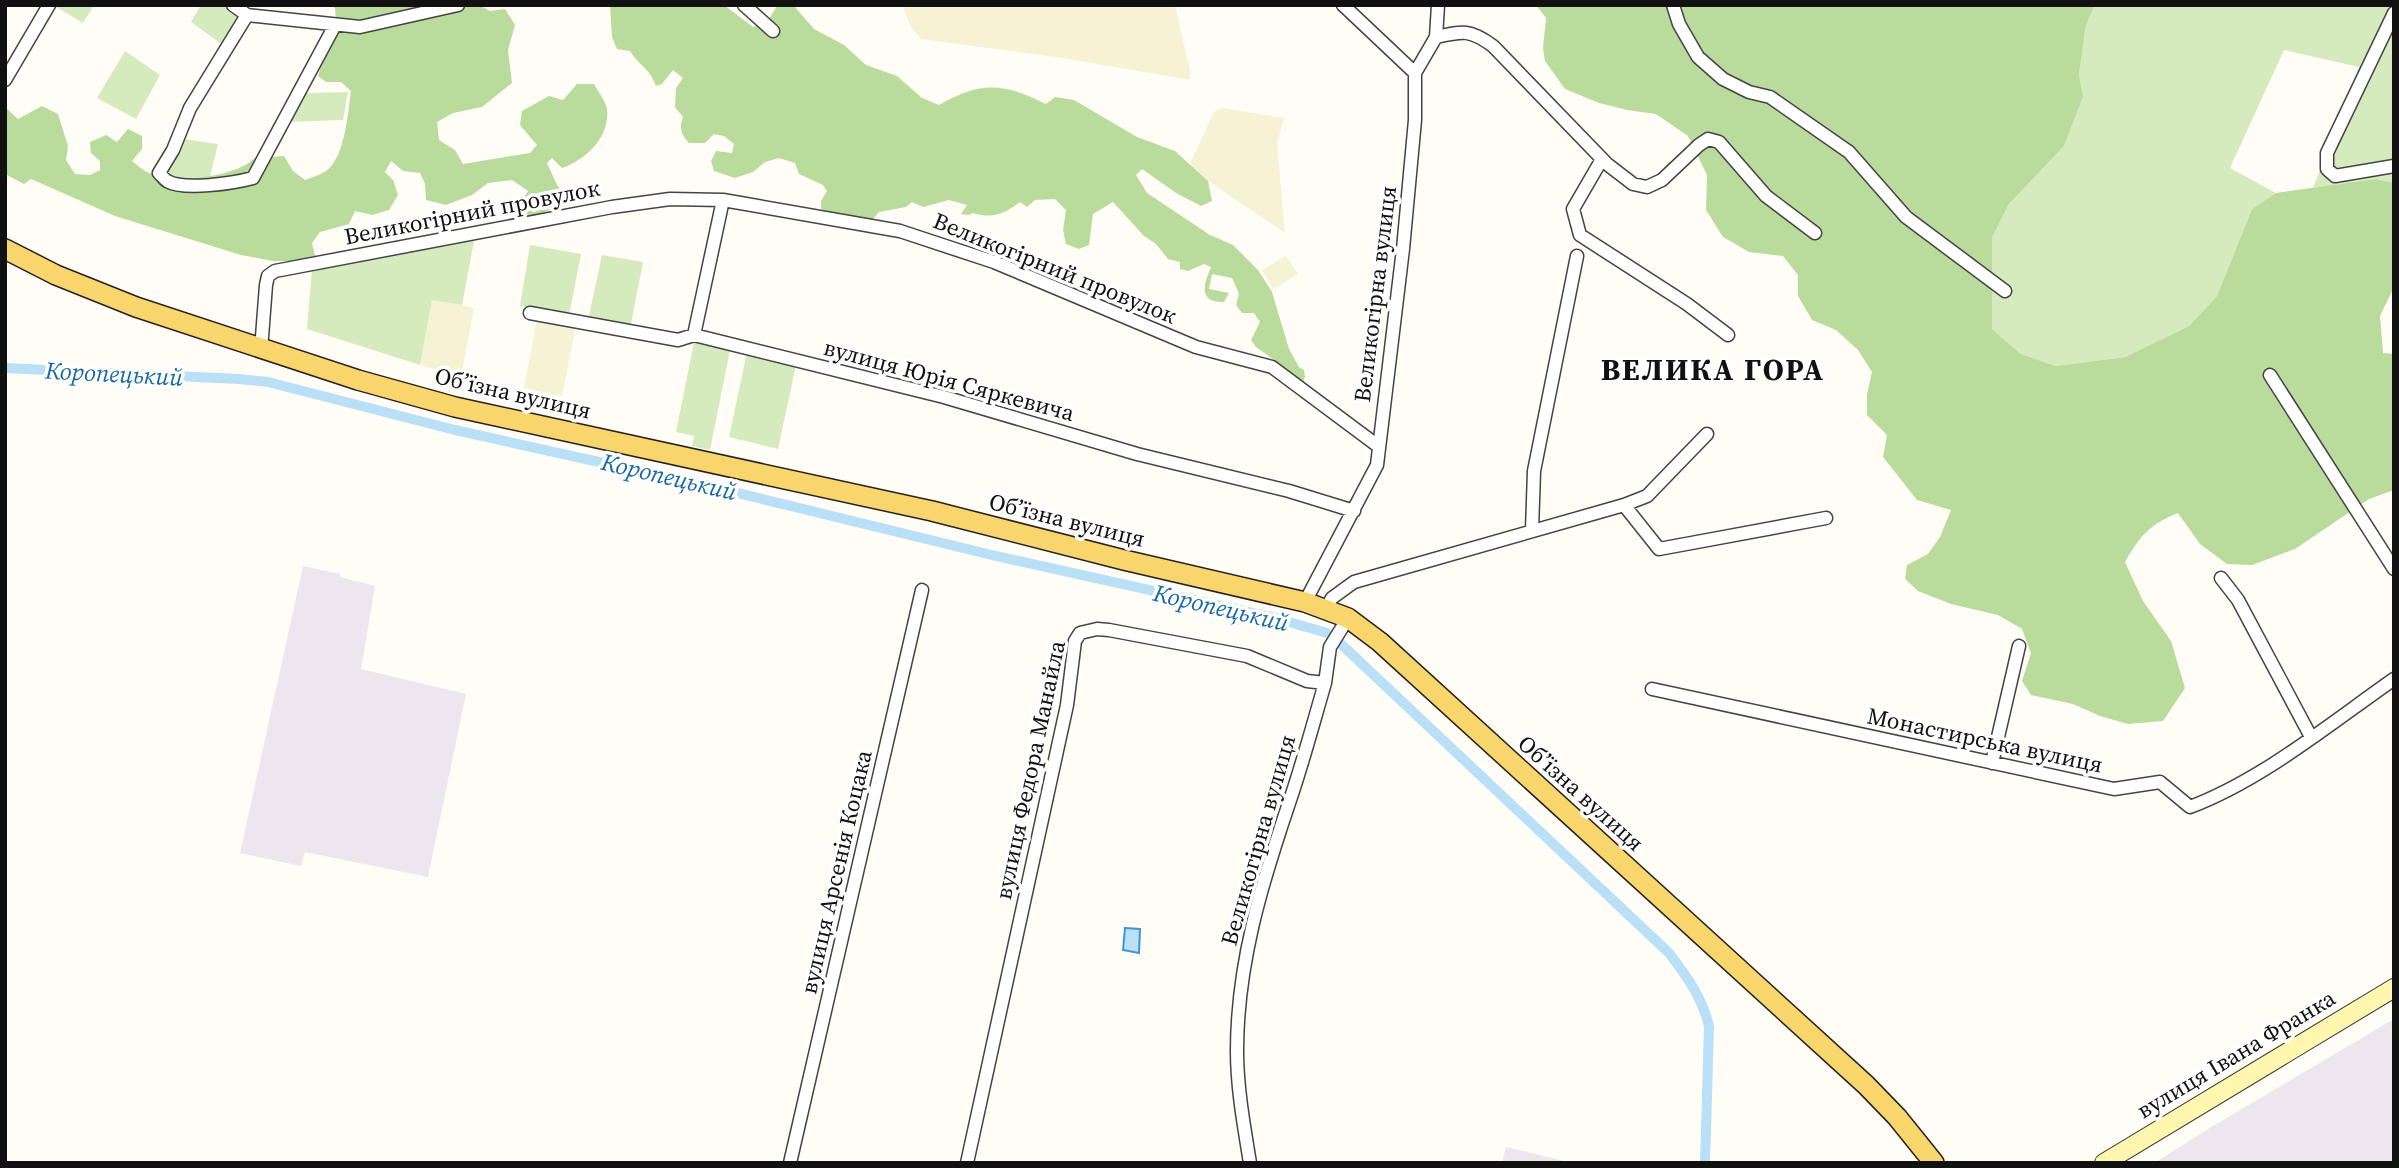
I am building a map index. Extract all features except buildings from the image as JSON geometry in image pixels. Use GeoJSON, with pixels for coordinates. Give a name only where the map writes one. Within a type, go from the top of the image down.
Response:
{"type":"FeatureCollection","features":[{"type":"Feature","properties":{"kind":"main road","name":"Обʼїзна вулиця"},"geometry":{"type":"LineString","coordinates":[[5,249],[97,293],[261,350],[455,407],[932,511],[1305,602],[1348,618],[1380,642],[1866,1085],[1898,1117],[1934,1163]]}},
{"type":"Feature","properties":{"kind":"street"},"geometry":{"type":"LineString","coordinates":[[5,80],[49,5]]}},
{"type":"Feature","properties":{"kind":"street"},"geometry":{"type":"LineString","coordinates":[[233,5],[247,15],[360,27],[458,5]]}},
{"type":"Feature","properties":{"kind":"street"},"geometry":{"type":"LineString","coordinates":[[744,5],[773,31]]}},
{"type":"Feature","properties":{"kind":"street"},"geometry":{"type":"LineString","coordinates":[[1343,5],[1415,73],[1436,37],[1438,5]]}},
{"type":"Feature","properties":{"kind":"street"},"geometry":{"type":"LineString","coordinates":[[1673,5],[1679,24],[1698,57],[1723,79],[1749,92],[1770,97],[1849,152],[1906,217],[2005,291]]}},
{"type":"Feature","properties":{"kind":"street"},"geometry":{"type":"LineString","coordinates":[[2394,13],[2327,153],[2327,169],[2335,176],[2394,166]]}},
{"type":"Feature","properties":{"kind":"street"},"geometry":{"type":"LineString","coordinates":[[247,15],[190,108],[173,150],[161,167],[159,173],[166,181],[188,186],[238,182],[253,178],[335,25]]}},
{"type":"Feature","properties":{"kind":"street"},"geometry":{"type":"LineString","coordinates":[[1436,37],[1464,31],[1477,35],[1493,46],[1602,159],[1633,184],[1647,187],[1662,180],[1708,139],[1719,142],[1766,196],[1815,233]]}},
{"type":"Feature","properties":{"kind":"street","name":"Великогірна вулиця"},"geometry":{"type":"LineString","coordinates":[[1305,602],[1377,465],[1403,249],[1415,120],[1415,73]]}},
{"type":"Feature","properties":{"kind":"street"},"geometry":{"type":"LineString","coordinates":[[1602,159],[1573,209],[1580,235],[1687,304],[1728,335]]}},
{"type":"Feature","properties":{"kind":"street","name":"Великогірний провулок"},"geometry":{"type":"LineString","coordinates":[[261,350],[266,285],[268,276],[275,271],[612,207],[670,199],[723,200],[900,231],[994,262],[1185,342],[1272,367],[1378,446]]}},
{"type":"Feature","properties":{"kind":"street"},"geometry":{"type":"LineString","coordinates":[[694,335],[723,200]]}},
{"type":"Feature","properties":{"kind":"street"},"geometry":{"type":"LineString","coordinates":[[1532,530],[1534,471],[1577,256]]}},
{"type":"Feature","properties":{"kind":"street","name":"вулиця Юрія Сяркевича"},"geometry":{"type":"LineString","coordinates":[[530,313],[678,340],[694,335],[944,397],[1137,454],[1290,491],[1354,511]]}},
{"type":"Feature","properties":{"kind":"street"},"geometry":{"type":"LineString","coordinates":[[2270,375],[2394,569]]}},
{"type":"Feature","properties":{"kind":"street"},"geometry":{"type":"LineString","coordinates":[[1326,608],[1332,598],[1354,583],[1647,496],[1707,434]]}},
{"type":"Feature","properties":{"kind":"street"},"geometry":{"type":"LineString","coordinates":[[1624,505],[1659,549],[1826,518]]}},
{"type":"Feature","properties":{"kind":"street"},"geometry":{"type":"LineString","coordinates":[[2221,578],[2238,600],[2311,737]]}},
{"type":"Feature","properties":{"kind":"street","name":"вулиця Арсенія Коцака"},"geometry":{"type":"LineString","coordinates":[[790,1163],[922,590]]}},
{"type":"Feature","properties":{"kind":"street","name":"Великогірна вулиця"},"geometry":{"type":"LineString","coordinates":[[1250,1163],[1237,1069],[1242,976],[1258,897],[1325,683],[1330,647],[1348,618]]}},
{"type":"Feature","properties":{"kind":"street","name":"вулиця Федора Манайла"},"geometry":{"type":"LineString","coordinates":[[967,1163],[1067,705],[1075,641],[1080,633],[1097,629],[1109,630],[1247,656],[1307,681],[1325,683]]}},
{"type":"Feature","properties":{"kind":"street"},"geometry":{"type":"LineString","coordinates":[[1992,763],[2019,646]]}},
{"type":"Feature","properties":{"kind":"street","name":"Монастирська вулиця"},"geometry":{"type":"LineString","coordinates":[[1651,689],[2114,789],[2160,782],[2190,807],[2223,795],[2394,679]]}},
{"type":"Feature","properties":{"kind":"street","name":"вулиця Івана Франка"},"geometry":{"type":"LineString","coordinates":[[2104,1163],[2394,988]]}},
{"type":"Feature","properties":{"kind":"shaded area"},"geometry":{"type":"Polygon","coordinates":[[[905,5],[1175,5],[1190,80],[1063,58],[921,39],[911,27],[904,10],[905,5]]]}},
{"type":"Feature","properties":{"kind":"shaded area"},"geometry":{"type":"Polygon","coordinates":[[[1222,108],[1284,118],[1277,143],[1285,233],[1208,181],[1190,164],[1214,112],[1222,108]]]}},
{"type":"Feature","properties":{"kind":"shaded area"},"geometry":{"type":"Polygon","coordinates":[[[1286,256],[1298,274],[1273,289],[1262,270],[1286,256]]]}},
{"type":"Feature","properties":{"kind":"shaded area"},"geometry":{"type":"Polygon","coordinates":[[[432,299],[474,308],[461,376],[420,365],[432,299]]]}},
{"type":"Feature","properties":{"kind":"shaded area"},"geometry":{"type":"Polygon","coordinates":[[[537,319],[576,326],[562,396],[524,388],[537,319]]]}},
{"type":"Feature","properties":{"kind":"shaded area"},"geometry":{"type":"Polygon","coordinates":[[[303,566],[340,574],[340,577],[375,586],[361,669],[466,694],[428,877],[305,852],[301,866],[240,853],[303,566]]]}},
{"type":"Feature","properties":{"kind":"shaded area"},"geometry":{"type":"Polygon","coordinates":[[[2394,1019],[2394,1163],[2154,1163],[2213,1126],[2394,1019]]]}},
{"type":"Feature","properties":{"kind":"shaded area"},"geometry":{"type":"Polygon","coordinates":[[[1506,1147],[1572,1163],[1502,1163],[1506,1147]]]}},
{"type":"Feature","properties":{"kind":"green space"},"geometry":{"type":"Polygon","coordinates":[[[53,5],[94,5],[83,23],[53,5]]]}},
{"type":"Feature","properties":{"kind":"green space"},"geometry":{"type":"Polygon","coordinates":[[[201,5],[223,5],[240,18],[223,45],[191,22],[201,5]]]}},
{"type":"Feature","properties":{"kind":"green space"},"geometry":{"type":"Polygon","coordinates":[[[331,5],[479,5],[490,11],[505,9],[515,25],[508,50],[512,83],[482,107],[453,113],[437,122],[439,140],[455,150],[463,164],[530,153],[537,145],[520,125],[522,111],[549,96],[563,100],[577,84],[594,84],[607,109],[605,129],[600,138],[588,153],[571,164],[562,168],[552,158],[547,163],[557,185],[569,200],[539,215],[524,215],[520,204],[528,191],[512,180],[488,183],[472,195],[446,205],[426,200],[425,184],[420,173],[403,171],[391,161],[385,172],[393,180],[398,195],[389,210],[372,215],[355,211],[349,224],[320,232],[312,243],[315,256],[297,261],[273,261],[241,255],[115,216],[31,179],[24,184],[5,174],[5,107],[18,119],[42,106],[58,114],[68,146],[66,160],[75,174],[90,175],[100,170],[100,161],[91,153],[90,142],[106,135],[117,142],[128,129],[142,136],[142,149],[132,161],[156,175],[186,178],[218,175],[246,165],[255,158],[284,156],[293,171],[305,180],[324,172],[338,156],[347,122],[351,91],[341,82],[326,82],[318,76],[336,19],[335,8],[331,5]]]}},
{"type":"Feature","properties":{"kind":"green space"},"geometry":{"type":"Polygon","coordinates":[[[610,5],[724,5],[753,27],[769,19],[777,6],[794,6],[814,29],[844,45],[866,65],[897,76],[922,98],[939,105],[968,92],[992,88],[1017,92],[1046,104],[1055,97],[1074,100],[1137,137],[1175,151],[1208,181],[1212,201],[1201,206],[1176,193],[1142,169],[1136,175],[1147,193],[1210,235],[1233,245],[1258,270],[1272,292],[1289,349],[1299,367],[1304,370],[1302,384],[1251,340],[1260,322],[1254,313],[1242,313],[1236,305],[1239,294],[1232,278],[1212,274],[1209,289],[1229,293],[1224,302],[1210,299],[1206,295],[1205,286],[1211,267],[1204,264],[1188,271],[1180,269],[1180,262],[1168,259],[1113,202],[1093,214],[1089,245],[1079,249],[1066,244],[1063,230],[1066,210],[1055,199],[1035,200],[1027,207],[1020,202],[1003,212],[987,216],[961,214],[967,205],[949,200],[923,207],[912,202],[906,207],[879,212],[873,219],[859,219],[821,209],[821,201],[827,191],[823,185],[799,174],[795,163],[779,158],[765,162],[753,172],[735,178],[714,171],[711,161],[716,151],[732,153],[734,144],[724,136],[714,134],[705,143],[689,143],[686,140],[681,128],[683,117],[675,107],[676,88],[683,78],[673,70],[662,84],[656,86],[630,51],[617,49],[612,37],[610,5]]]}},
{"type":"Feature","properties":{"kind":"green space"},"geometry":{"type":"Polygon","coordinates":[[[1536,5],[2095,5],[2086,25],[2079,74],[2083,97],[2064,146],[2009,204],[1992,238],[1992,329],[2021,354],[2056,366],[2125,357],[2189,326],[2217,296],[2252,209],[2276,193],[2376,179],[2394,183],[2394,287],[2380,316],[2383,353],[2394,354],[2394,490],[2369,499],[2295,549],[2252,565],[2227,564],[2200,544],[2178,513],[2147,532],[2125,562],[2143,601],[2171,641],[2185,688],[2163,721],[2128,724],[2073,704],[2031,695],[2022,681],[2031,653],[2022,629],[1998,615],[1951,604],[1918,591],[1905,579],[1907,565],[1928,554],[1940,537],[1951,510],[1917,500],[1883,457],[1887,435],[1867,415],[1867,394],[1872,372],[1858,350],[1836,330],[1812,320],[1798,296],[1798,275],[1783,256],[1749,252],[1723,237],[1706,210],[1707,175],[1688,136],[1656,114],[1599,103],[1565,89],[1545,61],[1543,48],[1546,18],[1536,5]]]}},
{"type":"Feature","properties":{"kind":"green space"},"geometry":{"type":"Polygon","coordinates":[[[2095,5],[2394,5],[2394,183],[2376,179],[2313,188],[2359,67],[2284,50],[2230,168],[2276,193],[2252,209],[2217,296],[2189,326],[2125,357],[2056,366],[2021,354],[1992,329],[1991,276],[1973,262],[1991,254],[1992,238],[2009,204],[2064,146],[2083,97],[2079,74],[2086,25],[2095,5]]]}},
{"type":"Feature","properties":{"kind":"green space"},"geometry":{"type":"Polygon","coordinates":[[[125,51],[160,75],[136,119],[97,98],[125,51]]]}},
{"type":"Feature","properties":{"kind":"green space"},"geometry":{"type":"Polygon","coordinates":[[[348,92],[343,120],[287,122],[302,93],[348,92]]]}},
{"type":"Feature","properties":{"kind":"green space"},"geometry":{"type":"Polygon","coordinates":[[[183,139],[218,144],[209,181],[169,179],[165,174],[183,139]]]}},
{"type":"Feature","properties":{"kind":"green space"},"geometry":{"type":"Polygon","coordinates":[[[475,236],[462,305],[432,300],[420,365],[307,329],[312,269],[475,236]]]}},
{"type":"Feature","properties":{"kind":"green space"},"geometry":{"type":"Polygon","coordinates":[[[530,245],[581,254],[569,315],[520,306],[530,245]]]}},
{"type":"Feature","properties":{"kind":"green space"},"geometry":{"type":"Polygon","coordinates":[[[602,255],[643,262],[630,329],[588,320],[602,255]]]}},
{"type":"Feature","properties":{"kind":"green space"},"geometry":{"type":"Polygon","coordinates":[[[694,342],[730,350],[710,450],[692,446],[694,436],[676,432],[694,342]]]}},
{"type":"Feature","properties":{"kind":"green space"},"geometry":{"type":"Polygon","coordinates":[[[747,352],[796,365],[778,449],[729,437],[747,352]]]}},
{"type":"Feature","properties":{"kind":"water"},"geometry":{"type":"Polygon","coordinates":[[[1125,928],[1140,929],[1139,953],[1123,950],[1125,928]]]}},
{"type":"Feature","properties":{"kind":"waterway","name":"Коропецький"},"geometry":{"type":"LineString","coordinates":[[5,368],[268,382],[455,430],[721,489],[996,556],[1272,617],[1327,633]]}},
{"type":"Feature","properties":{"kind":"waterway","name":"Коропецький"},"geometry":{"type":"LineString","coordinates":[[1342,645],[1669,953],[1694,988],[1709,1027],[1705,1163]]}},
{"type":"Feature","properties":{"kind":"district","name":"ВЕЛИКА ГОРА"},"geometry":{"type":"Point","coordinates":[1713,370]}}]}
